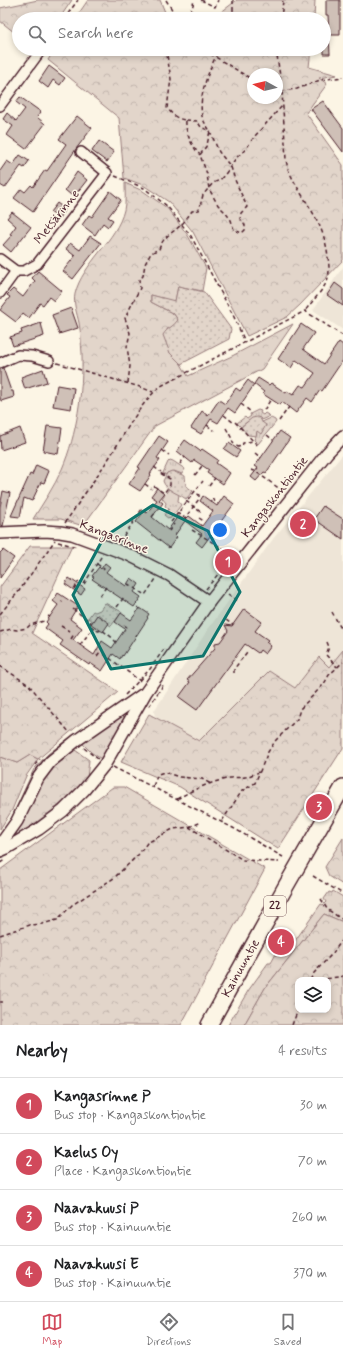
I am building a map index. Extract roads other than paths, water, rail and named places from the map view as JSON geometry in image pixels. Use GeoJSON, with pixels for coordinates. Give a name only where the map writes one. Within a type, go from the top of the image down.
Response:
{"type":"FeatureCollection","features":[{"type":"Feature","properties":{"kind":"highway","name":"Kainuuntie"},"geometry":{"type":"LineString","coordinates":[[209,1025],[343,787]]}},
{"type":"Feature","properties":{"kind":"highway","name":"Kainuuntie"},"geometry":{"type":"LineString","coordinates":[[220,1025],[295,888],[343,805]]}},
{"type":"Feature","properties":{"kind":"street"},"geometry":{"type":"LineString","coordinates":[[0,106],[37,56]]}},
{"type":"Feature","properties":{"kind":"street","name":"Metsärinne"},"geometry":{"type":"LineString","coordinates":[[16,271],[24,271],[36,264],[107,173],[81,152]]}},
{"type":"Feature","properties":{"kind":"street"},"geometry":{"type":"LineString","coordinates":[[0,259],[16,271],[0,293]]}},
{"type":"Feature","properties":{"kind":"street"},"geometry":{"type":"LineString","coordinates":[[0,363],[18,355],[32,356],[49,361]]}},
{"type":"Feature","properties":{"kind":"street","name":"Kangaskontiontie"},"geometry":{"type":"LineString","coordinates":[[0,851],[39,829],[63,811],[84,790],[105,764],[146,692],[205,599],[327,453],[343,436]]}},
{"type":"Feature","properties":{"kind":"street","name":"Kangasrinne"},"geometry":{"type":"LineString","coordinates":[[0,533],[44,531],[57,536],[72,534],[129,555],[169,575],[205,599]]}},
{"type":"Feature","properties":{"kind":"street","name":"Kangaskontiontie"},"geometry":{"type":"LineString","coordinates":[[0,845],[17,821],[30,792],[44,768],[77,740],[146,692]]}},
{"type":"Feature","properties":{"kind":"place","name":"Kaelus Oy"},"geometry":{"type":"Point","coordinates":[303,524]}},
{"type":"Feature","properties":{"kind":"place","name":"Kangasrinne P"},"geometry":{"type":"Point","coordinates":[228,562]}},
{"type":"Feature","properties":{"kind":"place","name":"Naavakuusi P"},"geometry":{"type":"Point","coordinates":[319,807]}},
{"type":"Feature","properties":{"kind":"place","name":"Naavakuusi E"},"geometry":{"type":"Point","coordinates":[281,942]}}]}
